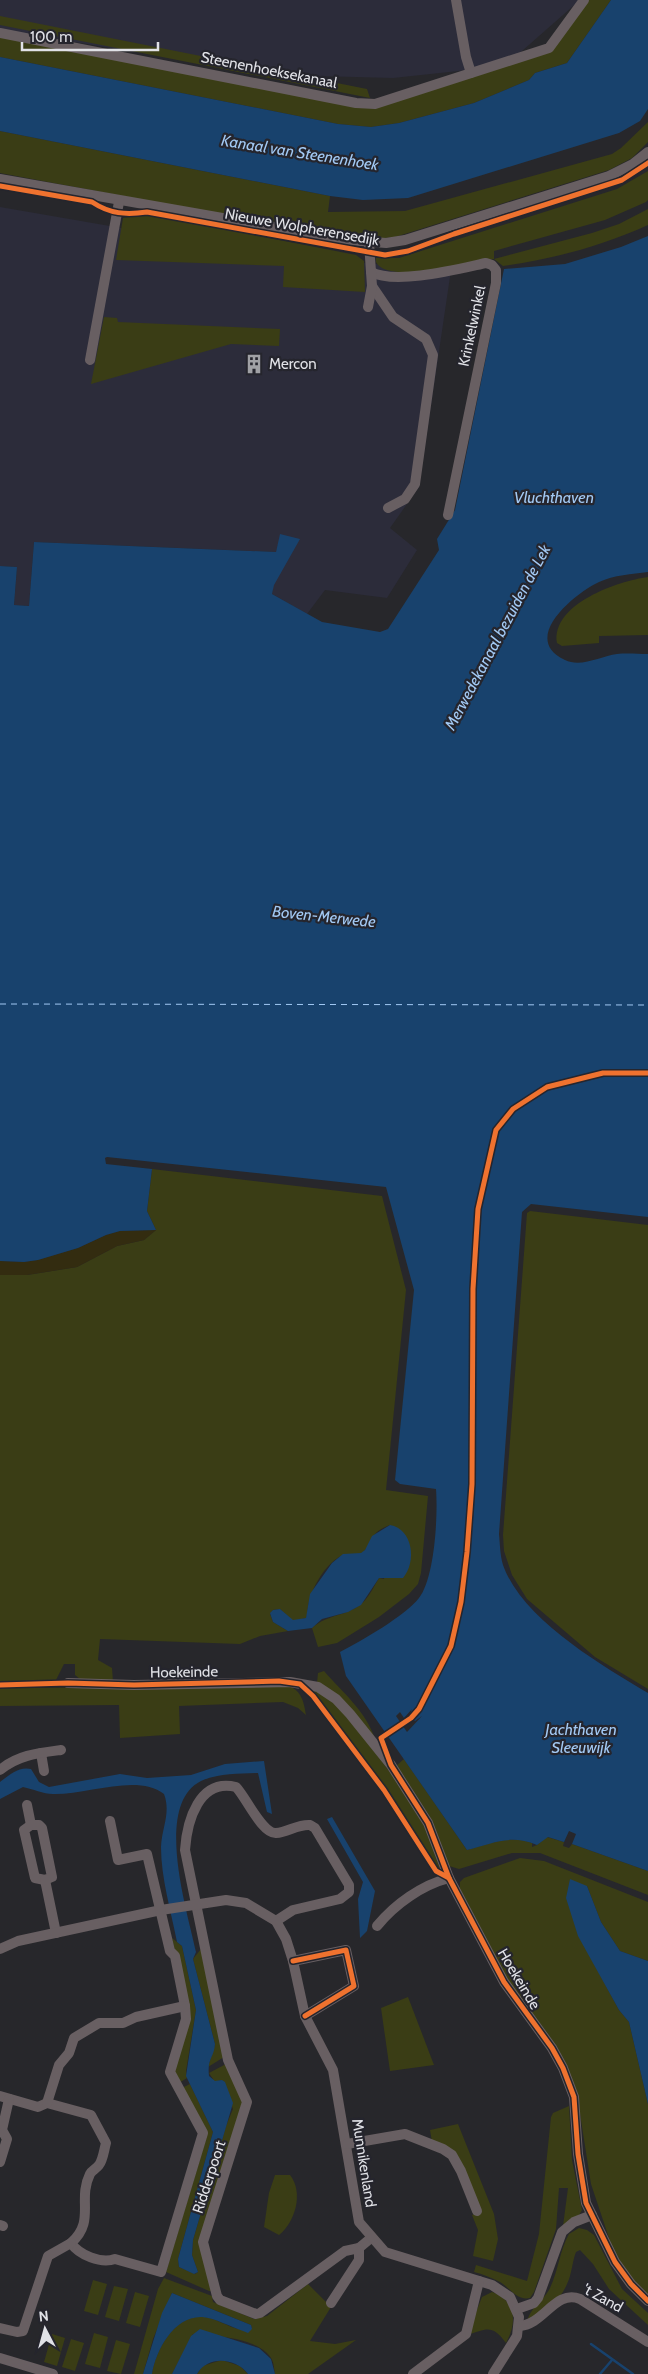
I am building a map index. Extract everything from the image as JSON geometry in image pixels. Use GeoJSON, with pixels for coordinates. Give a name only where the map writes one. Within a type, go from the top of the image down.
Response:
{"type":"FeatureCollection","features":[{"type":"Feature","properties":{"kind":"street"},"geometry":{"type":"LineString","coordinates":[[456,0],[471,73]]}},
{"type":"Feature","properties":{"kind":"street","name":"Steenenhoeksekanaal"},"geometry":{"type":"LineString","coordinates":[[0,33],[366,104],[389,102],[550,48],[584,0]]}},
{"type":"Feature","properties":{"kind":"street","name":"Nieuwe Wolpherensedijk"},"geometry":{"type":"LineString","coordinates":[[0,179],[119,202],[369,243],[405,240],[609,176],[633,164],[648,152]]}},
{"type":"Feature","properties":{"kind":"street"},"geometry":{"type":"LineString","coordinates":[[90,360],[119,202]]}},
{"type":"Feature","properties":{"kind":"street"},"geometry":{"type":"LineString","coordinates":[[368,307],[372,286],[369,243]]}},
{"type":"Feature","properties":{"kind":"street","name":"Krinkelwinkel"},"geometry":{"type":"LineString","coordinates":[[371,272],[383,276],[440,273],[486,263],[492,265],[496,270],[496,283],[448,515]]}},
{"type":"Feature","properties":{"kind":"street","name":"Krinkelwinkel"},"geometry":{"type":"LineString","coordinates":[[372,286],[393,317],[426,339],[433,355],[415,484],[404,499],[388,508]]}},
{"type":"Feature","properties":{"kind":"street","name":"Hoekeinde"},"geometry":{"type":"LineString","coordinates":[[68,1683],[134,1685],[280,1682],[318,1687],[336,1699],[391,1765],[428,1823],[449,1878],[504,1982],[552,2048],[564,2068],[574,2097],[578,2154],[586,2203],[615,2262],[631,2284],[648,2300]]}},
{"type":"Feature","properties":{"kind":"street"},"geometry":{"type":"LineString","coordinates":[[0,1770],[12,1760],[61,1750]]}},
{"type":"Feature","properties":{"kind":"street"},"geometry":{"type":"LineString","coordinates":[[41,1753],[44,1771]]}},
{"type":"Feature","properties":{"kind":"street"},"geometry":{"type":"LineString","coordinates":[[0,1949],[18,1941],[165,1910],[226,1900],[246,1903],[276,1921],[292,1910],[340,1899],[349,1892],[349,1885],[315,1828],[304,1824],[276,1833],[269,1832],[244,1794],[236,1786],[218,1786],[209,1790],[194,1808],[187,1830],[185,1850],[193,1905]]}},
{"type":"Feature","properties":{"kind":"street"},"geometry":{"type":"LineString","coordinates":[[26,1805],[31,1825]]}},
{"type":"Feature","properties":{"kind":"street"},"geometry":{"type":"LineString","coordinates":[[71,2243],[77,2252],[109,2262],[115,2259],[161,2272],[203,2133],[170,2072],[186,2019],[175,1956],[170,1951],[165,1910],[147,1854],[118,1860],[110,1821]]}},
{"type":"Feature","properties":{"kind":"street"},"geometry":{"type":"LineString","coordinates":[[31,1825],[39,1825],[42,1828],[52,1877],[46,1880],[35,1878],[32,1870],[24,1830],[31,1825]]}},
{"type":"Feature","properties":{"kind":"street"},"geometry":{"type":"LineString","coordinates":[[377,1926],[395,1907],[434,1882],[449,1878]]}},
{"type":"Feature","properties":{"kind":"street"},"geometry":{"type":"LineString","coordinates":[[46,1880],[56,1933]]}},
{"type":"Feature","properties":{"kind":"street","name":"Ridderpoort"},"geometry":{"type":"LineString","coordinates":[[193,1905],[228,2060],[247,2102],[204,2242],[217,2296],[220,2300],[247,2311],[256,2314],[260,2313],[345,2251],[360,2248],[371,2238]]}},
{"type":"Feature","properties":{"kind":"street","name":"Munnikenland"},"geometry":{"type":"LineString","coordinates":[[276,1921],[286,1938],[294,1961],[305,2016],[333,2070],[347,2144],[356,2215],[362,2228],[380,2248],[392,2255],[479,2280],[502,2290],[510,2297],[517,2309]]}},
{"type":"Feature","properties":{"kind":"street"},"geometry":{"type":"LineString","coordinates":[[294,1961],[346,1950],[354,1986],[305,2016]]}},
{"type":"Feature","properties":{"kind":"street"},"geometry":{"type":"LineString","coordinates":[[47,2103],[59,2065],[69,2053],[74,2038],[99,2024],[123,2023],[136,2017],[185,2006]]}},
{"type":"Feature","properties":{"kind":"street"},"geometry":{"type":"LineString","coordinates":[[0,2162],[7,2139],[2,2130],[5,2097],[38,2107],[47,2103],[91,2115],[106,2143],[100,2164],[90,2173],[84,2200],[87,2210],[80,2235],[71,2243],[48,2256],[23,2331],[0,2330]]}},
{"type":"Feature","properties":{"kind":"street"},"geometry":{"type":"LineString","coordinates":[[347,2144],[404,2134],[444,2149],[452,2155],[461,2171],[477,2211]]}},
{"type":"Feature","properties":{"kind":"street"},"geometry":{"type":"LineString","coordinates":[[493,2374],[514,2342],[519,2326],[517,2309],[534,2303],[538,2298],[562,2232],[574,2222],[592,2215]]}},
{"type":"Feature","properties":{"kind":"street","name":"Ridderpoort"},"geometry":{"type":"LineString","coordinates":[[331,2302],[359,2260],[360,2248]]}},
{"type":"Feature","properties":{"kind":"street"},"geometry":{"type":"LineString","coordinates":[[413,2374],[466,2334],[479,2280]]}},
{"type":"Feature","properties":{"kind":"street","name":"'t Zand"},"geometry":{"type":"LineString","coordinates":[[519,2326],[533,2323],[558,2301],[572,2297],[580,2299],[648,2342]]}},
{"type":"Feature","properties":{"kind":"street"},"geometry":{"type":"LineString","coordinates":[[0,2358],[54,2374]]}},
{"type":"Feature","properties":{"kind":"shaded area"},"geometry":{"type":"Polygon","coordinates":[[[0,0],[580,0],[505,66],[393,78],[279,75],[0,30],[0,0]]]}},
{"type":"Feature","properties":{"kind":"shaded area"},"geometry":{"type":"Polygon","coordinates":[[[0,207],[289,257],[451,270],[419,487],[390,528],[417,550],[387,598],[325,590],[307,614],[272,594],[281,534],[276,552],[34,542],[29,606],[14,605],[17,567],[0,566],[0,207]]]}},
{"type":"Feature","properties":{"kind":"green space"},"geometry":{"type":"Polygon","coordinates":[[[587,0],[611,0],[567,63],[535,73],[529,80],[474,103],[399,123],[371,127],[338,124],[0,57],[0,32],[366,105],[543,50],[587,0]]]}},
{"type":"Feature","properties":{"kind":"green space"},"geometry":{"type":"Polygon","coordinates":[[[0,16],[367,89],[370,98],[0,25],[0,16]]]}},
{"type":"Feature","properties":{"kind":"green space"},"geometry":{"type":"Polygon","coordinates":[[[648,122],[648,142],[632,158],[609,170],[395,237],[375,239],[311,231],[0,173],[0,131],[330,196],[328,212],[405,211],[612,154],[648,122]]]}},
{"type":"Feature","properties":{"kind":"green space"},"geometry":{"type":"Polygon","coordinates":[[[648,171],[648,200],[646,202],[605,220],[494,251],[494,259],[450,268],[412,272],[396,272],[383,269],[376,262],[376,258],[399,258],[617,189],[648,171]]]}},
{"type":"Feature","properties":{"kind":"green space"},"geometry":{"type":"Polygon","coordinates":[[[648,209],[648,225],[595,245],[541,260],[503,266],[494,259],[592,233],[619,224],[648,209]]]}},
{"type":"Feature","properties":{"kind":"green space"},"geometry":{"type":"Polygon","coordinates":[[[147,214],[356,255],[364,261],[365,292],[283,287],[284,266],[116,260],[123,218],[147,214]]]}},
{"type":"Feature","properties":{"kind":"green space"},"geometry":{"type":"Polygon","coordinates":[[[104,317],[117,318],[118,322],[280,329],[279,346],[231,344],[91,384],[104,317]]]}},
{"type":"Feature","properties":{"kind":"green space"},"geometry":{"type":"Polygon","coordinates":[[[648,577],[648,635],[599,636],[599,643],[562,646],[557,643],[558,629],[564,617],[575,606],[604,589],[648,577]]]}},
{"type":"Feature","properties":{"kind":"green space"},"geometry":{"type":"Polygon","coordinates":[[[152,1169],[382,1196],[406,1290],[386,1490],[428,1496],[421,1573],[418,1584],[409,1594],[379,1617],[337,1643],[318,1647],[312,1628],[324,1620],[356,1608],[366,1599],[379,1578],[384,1579],[390,1525],[375,1534],[363,1552],[341,1556],[329,1565],[319,1578],[312,1593],[306,1618],[293,1621],[280,1609],[273,1610],[270,1614],[273,1622],[288,1631],[260,1636],[240,1644],[100,1639],[98,1660],[112,1668],[113,1682],[80,1679],[75,1675],[75,1664],[64,1664],[56,1680],[0,1682],[0,1275],[27,1275],[77,1267],[117,1246],[144,1240],[156,1230],[147,1211],[152,1169]]]}},
{"type":"Feature","properties":{"kind":"green space"},"geometry":{"type":"Polygon","coordinates":[[[530,1211],[648,1225],[648,1689],[595,1657],[527,1599],[512,1575],[504,1551],[503,1535],[527,1213],[530,1211]]]}},
{"type":"Feature","properties":{"kind":"green space"},"geometry":{"type":"Polygon","coordinates":[[[324,1671],[360,1711],[375,1739],[317,1683],[318,1673],[324,1671]]]}},
{"type":"Feature","properties":{"kind":"green space"},"geometry":{"type":"Polygon","coordinates":[[[289,1686],[300,1694],[306,1715],[298,1708],[283,1702],[179,1706],[180,1734],[120,1738],[119,1705],[0,1706],[0,1688],[289,1686]]]}},
{"type":"Feature","properties":{"kind":"green space"},"geometry":{"type":"Polygon","coordinates":[[[311,1689],[319,1691],[348,1715],[397,1782],[425,1822],[440,1869],[438,1869],[393,1799],[361,1754],[311,1689]]]}},
{"type":"Feature","properties":{"kind":"green space"},"geometry":{"type":"Polygon","coordinates":[[[404,1759],[467,1850],[491,1843],[516,1839],[532,1843],[532,1847],[547,1837],[564,1842],[563,1846],[569,1848],[572,1844],[648,1871],[648,1895],[540,1853],[512,1853],[459,1869],[449,1866],[430,1817],[396,1766],[404,1759]]]}},
{"type":"Feature","properties":{"kind":"green space"},"geometry":{"type":"Polygon","coordinates":[[[520,1858],[544,1861],[648,1902],[648,1961],[620,1951],[601,1922],[587,1886],[579,1936],[619,2010],[629,2022],[648,2104],[648,2297],[624,2271],[612,2247],[591,2184],[577,2095],[504,1973],[460,1890],[460,1882],[464,1878],[520,1858]]]}},
{"type":"Feature","properties":{"kind":"green space"},"geometry":{"type":"Polygon","coordinates":[[[172,1938],[182,1946],[196,2010],[186,2071],[187,2078],[179,2083],[174,2071],[190,2018],[172,1938]]]}},
{"type":"Feature","properties":{"kind":"green space"},"geometry":{"type":"Polygon","coordinates":[[[201,1949],[224,2057],[208,2067],[215,2044],[193,1959],[201,1949]]]}},
{"type":"Feature","properties":{"kind":"green space"},"geometry":{"type":"Polygon","coordinates":[[[408,1997],[434,2065],[390,2071],[381,2008],[408,1997]]]}},
{"type":"Feature","properties":{"kind":"green space"},"geometry":{"type":"Polygon","coordinates":[[[226,2064],[242,2100],[242,2105],[200,2242],[212,2291],[209,2291],[166,2272],[206,2139],[182,2088],[190,2084],[213,2132],[178,2259],[179,2267],[195,2274],[198,2272],[192,2255],[193,2240],[226,2126],[233,2109],[222,2080],[215,2082],[209,2073],[226,2064]]]}},
{"type":"Feature","properties":{"kind":"green space"},"geometry":{"type":"Polygon","coordinates":[[[569,2106],[572,2160],[582,2210],[578,2217],[563,2226],[568,2188],[559,2188],[556,2229],[534,2292],[530,2298],[521,2298],[500,2282],[474,2272],[476,2265],[527,2281],[539,2234],[551,2117],[553,2113],[569,2106]]]}},
{"type":"Feature","properties":{"kind":"green space"},"geometry":{"type":"Polygon","coordinates":[[[458,2124],[494,2214],[498,2239],[493,2261],[473,2256],[478,2230],[472,2215],[480,2212],[462,2164],[432,2142],[430,2130],[458,2124]]]}},
{"type":"Feature","properties":{"kind":"green space"},"geometry":{"type":"Polygon","coordinates":[[[275,2175],[290,2175],[294,2182],[297,2198],[293,2215],[279,2235],[264,2227],[269,2193],[275,2175]]]}},
{"type":"Feature","properties":{"kind":"green space"},"geometry":{"type":"Polygon","coordinates":[[[579,2228],[587,2230],[594,2235],[622,2289],[648,2313],[648,2325],[609,2289],[593,2264],[580,2250],[576,2252],[569,2280],[560,2296],[550,2306],[527,2322],[530,2313],[549,2290],[569,2234],[579,2228]]]}},
{"type":"Feature","properties":{"kind":"green space"},"geometry":{"type":"Polygon","coordinates":[[[164,2278],[212,2296],[213,2302],[254,2319],[267,2316],[308,2284],[331,2307],[310,2341],[335,2344],[356,2340],[308,2374],[275,2374],[271,2358],[257,2346],[235,2339],[193,2334],[172,2374],[152,2374],[162,2345],[176,2327],[185,2321],[195,2317],[205,2317],[234,2328],[252,2329],[251,2325],[172,2293],[153,2339],[143,2374],[134,2374],[158,2289],[164,2278]]]}},
{"type":"Feature","properties":{"kind":"green space"},"geometry":{"type":"Polygon","coordinates":[[[93,2280],[107,2284],[98,2315],[84,2311],[93,2280]]]}},
{"type":"Feature","properties":{"kind":"green space"},"geometry":{"type":"Polygon","coordinates":[[[114,2286],[128,2289],[119,2321],[105,2317],[114,2286]]]}},
{"type":"Feature","properties":{"kind":"green space"},"geometry":{"type":"Polygon","coordinates":[[[135,2292],[149,2296],[140,2327],[126,2323],[135,2292]]]}},
{"type":"Feature","properties":{"kind":"green space"},"geometry":{"type":"Polygon","coordinates":[[[492,2292],[506,2301],[513,2313],[512,2328],[506,2343],[497,2333],[489,2330],[467,2335],[482,2297],[492,2292]]]}},
{"type":"Feature","properties":{"kind":"green space"},"geometry":{"type":"Polygon","coordinates":[[[94,2333],[108,2337],[100,2368],[85,2364],[94,2333]]]}},
{"type":"Feature","properties":{"kind":"green space"},"geometry":{"type":"Polygon","coordinates":[[[52,2334],[65,2338],[57,2366],[44,2362],[52,2334]]]}},
{"type":"Feature","properties":{"kind":"green space"},"geometry":{"type":"Polygon","coordinates":[[[71,2339],[84,2343],[75,2371],[62,2367],[71,2339]]]}},
{"type":"Feature","properties":{"kind":"green space"},"geometry":{"type":"Polygon","coordinates":[[[116,2340],[130,2344],[121,2374],[107,2371],[116,2340]]]}},
{"type":"Feature","properties":{"kind":"green space"},"geometry":{"type":"Polygon","coordinates":[[[222,2360],[240,2366],[248,2374],[197,2374],[202,2366],[222,2360]]]}},
{"type":"Feature","properties":{"kind":"sand"},"geometry":{"type":"Polygon","coordinates":[[[156,1230],[144,1240],[117,1246],[77,1267],[27,1275],[0,1275],[0,1261],[24,1262],[38,1260],[78,1248],[106,1235],[120,1231],[156,1230]]]}},
{"type":"Feature","properties":{"kind":"water","name":"Kanaal van Steenenhoek"},"geometry":{"type":"Polygon","coordinates":[[[611,0],[648,0],[648,109],[640,121],[619,133],[408,198],[363,200],[330,196],[0,131],[0,57],[338,124],[371,127],[399,123],[474,103],[529,80],[535,73],[567,63],[611,0]]]}},
{"type":"Feature","properties":{"kind":"water"},"geometry":{"type":"Polygon","coordinates":[[[648,236],[648,572],[623,575],[599,582],[577,596],[556,617],[549,629],[548,640],[552,651],[565,660],[578,663],[617,654],[648,654],[648,1217],[531,1204],[522,1212],[499,1534],[503,1565],[513,1585],[527,1604],[565,1639],[608,1669],[648,1693],[648,1871],[572,1844],[576,1834],[569,1831],[564,1842],[548,1837],[537,1845],[510,1840],[494,1842],[467,1850],[346,1676],[340,1652],[393,1620],[419,1598],[429,1576],[436,1529],[436,1489],[400,1484],[395,1480],[414,1290],[386,1187],[107,1157],[105,1158],[106,1164],[152,1169],[147,1211],[156,1230],[120,1231],[106,1235],[78,1248],[38,1260],[24,1262],[0,1261],[0,566],[17,567],[14,605],[29,606],[34,542],[276,552],[280,534],[300,539],[274,585],[272,594],[322,622],[380,632],[388,629],[439,550],[437,539],[455,510],[504,269],[565,264],[621,247],[648,236]]]}},
{"type":"Feature","properties":{"kind":"water"},"geometry":{"type":"Polygon","coordinates":[[[390,1525],[404,1533],[410,1547],[410,1564],[403,1578],[379,1578],[361,1605],[348,1612],[322,1619],[312,1628],[288,1631],[273,1622],[270,1613],[273,1610],[280,1609],[293,1620],[306,1618],[310,1594],[332,1563],[343,1554],[361,1553],[365,1550],[372,1536],[390,1525]]]}},
{"type":"Feature","properties":{"kind":"water"},"geometry":{"type":"Polygon","coordinates":[[[264,1761],[272,1814],[267,1812],[258,1773],[222,1775],[201,1781],[187,1794],[179,1812],[176,1835],[181,1887],[196,1952],[193,1959],[215,2044],[209,2065],[209,2076],[215,2081],[222,2080],[225,2082],[233,2103],[193,2240],[192,2255],[198,2272],[194,2274],[179,2267],[178,2259],[213,2132],[186,2076],[196,2010],[182,1946],[177,1942],[161,1859],[167,1807],[164,1794],[153,1788],[140,1785],[53,1794],[23,1787],[0,1799],[0,1782],[14,1772],[27,1768],[31,1769],[39,1782],[49,1787],[120,1774],[147,1778],[191,1775],[225,1764],[264,1761]]]}},
{"type":"Feature","properties":{"kind":"water"},"geometry":{"type":"Polygon","coordinates":[[[332,1817],[375,1891],[367,1931],[360,1938],[358,1899],[363,1882],[327,1819],[332,1817]]]}},
{"type":"Feature","properties":{"kind":"water"},"geometry":{"type":"Polygon","coordinates":[[[570,1879],[587,1886],[601,1922],[620,1951],[648,1961],[648,2104],[629,2022],[619,2010],[578,1936],[566,1898],[570,1879]]]}},
{"type":"Feature","properties":{"kind":"water"},"geometry":{"type":"Polygon","coordinates":[[[172,2293],[251,2325],[252,2329],[248,2333],[212,2319],[192,2318],[175,2328],[168,2336],[162,2345],[152,2374],[143,2374],[162,2313],[172,2293]]]}},
{"type":"Feature","properties":{"kind":"water"},"geometry":{"type":"Polygon","coordinates":[[[200,2329],[259,2348],[271,2359],[275,2374],[248,2374],[237,2365],[229,2362],[215,2361],[202,2368],[197,2374],[172,2374],[191,2336],[200,2329]]]}},
{"type":"Feature","properties":{"kind":"pier"},"geometry":{"type":"Polygon","coordinates":[[[412,1709],[409,1716],[415,1721],[422,1716],[407,1732],[396,1716],[400,1712],[404,1718],[412,1709]]]}},
{"type":"Feature","properties":{"kind":"waterway"},"geometry":{"type":"LineString","coordinates":[[591,2344],[633,2374]]}},
{"type":"Feature","properties":{"kind":"waterway"},"geometry":{"type":"LineString","coordinates":[[600,2374],[612,2360]]}},
{"type":"Feature","properties":{"kind":"ferry route"},"geometry":{"type":"LineString","coordinates":[[0,1004],[648,1005]]}},
{"type":"Feature","properties":{"kind":"ferry route"},"geometry":{"type":"LineString","coordinates":[[411,1718],[419,1709],[451,1646],[461,1602],[472,1484],[473,1289],[478,1209],[496,1130],[513,1109],[547,1087],[603,1073],[648,1073]]}},
{"type":"Feature","properties":{"kind":"cycle path"},"geometry":{"type":"LineString","coordinates":[[0,186],[92,202],[118,213],[147,212],[385,255],[408,251],[454,234],[622,180],[648,163]]}},
{"type":"Feature","properties":{"kind":"cycle path"},"geometry":{"type":"LineString","coordinates":[[648,1073],[603,1073],[547,1087],[513,1109],[496,1130],[478,1209],[473,1289],[472,1484],[461,1602],[451,1646],[419,1709],[411,1718],[381,1738],[391,1765],[428,1823],[449,1878],[504,1982],[552,2048],[563,2068],[574,2097],[578,2154],[586,2203],[615,2262],[631,2284],[648,2301]]}},
{"type":"Feature","properties":{"kind":"cycle path"},"geometry":{"type":"LineString","coordinates":[[0,1685],[68,1683],[134,1685],[279,1681],[300,1684],[313,1696],[384,1790],[436,1871],[449,1878]]}},
{"type":"Feature","properties":{"kind":"cycle path"},"geometry":{"type":"LineString","coordinates":[[293,1961],[346,1950],[354,1986],[305,2016]]}},
{"type":"Feature","properties":{"kind":"place","name":"Mercon"},"geometry":{"type":"Point","coordinates":[254,364]}},
{"type":"Feature","properties":{"kind":"water label","name":"Vluchthaven"},"geometry":{"type":"Point","coordinates":[554,497]}},
{"type":"Feature","properties":{"kind":"water label","name":"Merwedekanaal bezuiden de Lek"},"geometry":{"type":"Point","coordinates":[497,637]}},
{"type":"Feature","properties":{"kind":"water label","name":"Boven-Merwede"},"geometry":{"type":"Point","coordinates":[324,916]}},
{"type":"Feature","properties":{"kind":"water label","name":"Jachthaven Sleeuwijk"},"geometry":{"type":"Point","coordinates":[581,1738]}}]}
